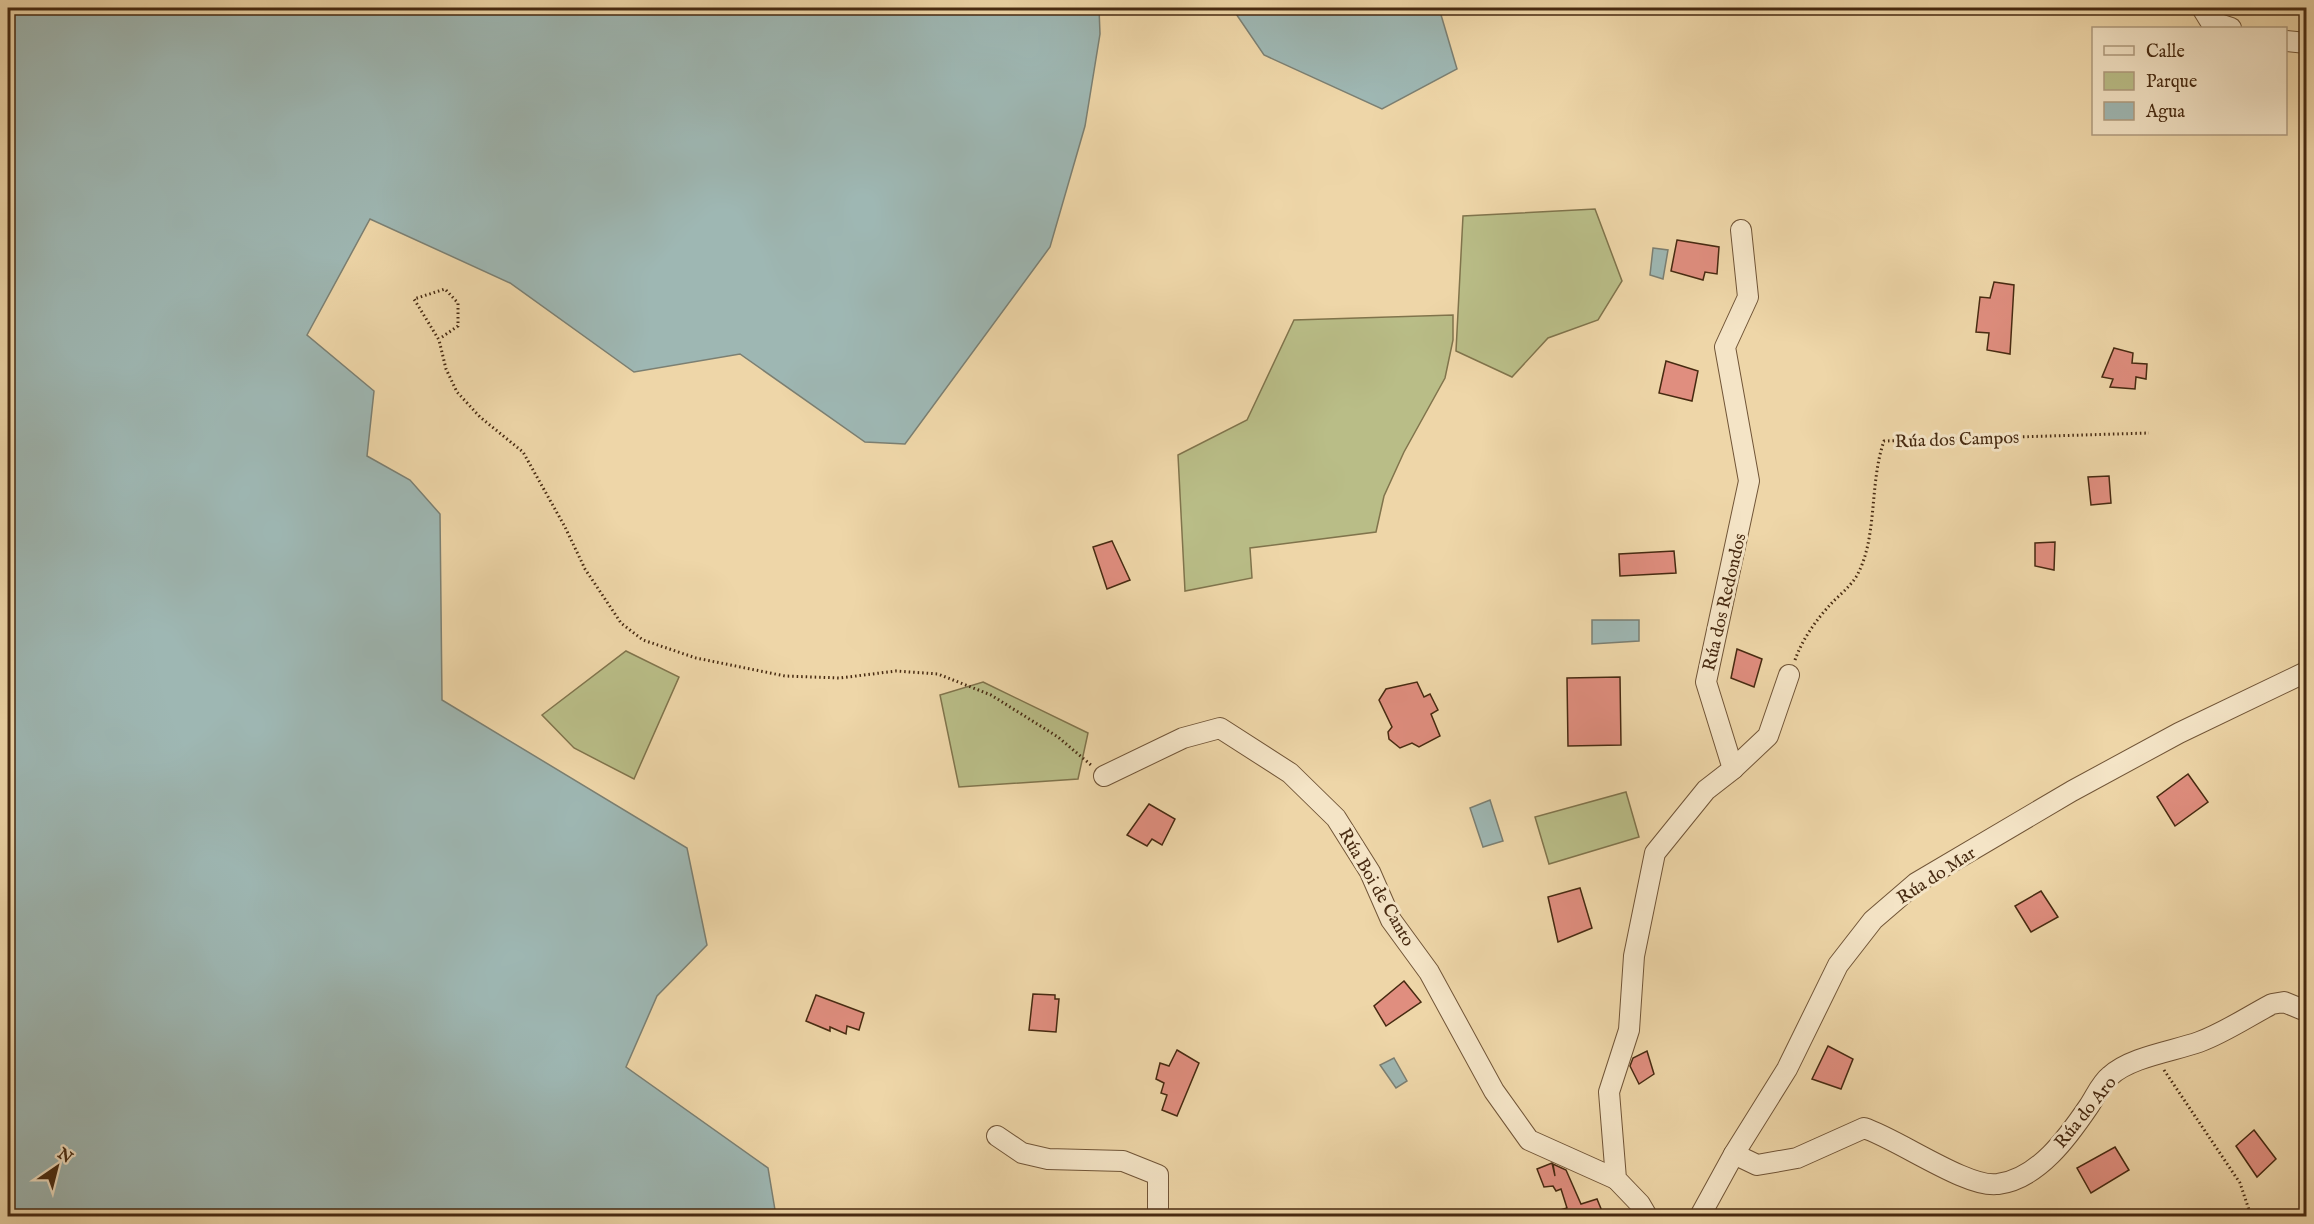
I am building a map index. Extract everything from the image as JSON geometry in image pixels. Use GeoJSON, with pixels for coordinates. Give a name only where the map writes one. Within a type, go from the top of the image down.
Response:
{"type":"FeatureCollection","features":[{"type":"Feature","properties":{"kind":"street"},"geometry":{"type":"LineString","coordinates":[[2202,8],[2210,21],[2228,27]]}},
{"type":"Feature","properties":{"kind":"street"},"geometry":{"type":"LineString","coordinates":[[2287,41],[2307,43]]}},
{"type":"Feature","properties":{"kind":"street","name":"Rúa dos Redondos"},"geometry":{"type":"LineString","coordinates":[[1733,769],[1706,682],[1749,481],[1725,347],[1748,297],[1741,230]]}},
{"type":"Feature","properties":{"kind":"street","name":"Rúa do Mar"},"geometry":{"type":"LineString","coordinates":[[1700,1216],[1734,1154],[1787,1069],[1838,965],[1873,920],[1916,884],[2072,791],[2179,733],[2307,672]]}},
{"type":"Feature","properties":{"kind":"street"},"geometry":{"type":"LineString","coordinates":[[1647,1216],[1640,1204],[1616,1179],[1609,1092],[1629,1030],[1634,956],[1655,853],[1706,790],[1733,769],[1768,736],[1789,675]]}},
{"type":"Feature","properties":{"kind":"street","name":"Rúa Boi de Canto"},"geometry":{"type":"LineString","coordinates":[[1104,777],[1183,738],[1220,728],[1290,773],[1336,818],[1370,872],[1391,920],[1429,972],[1494,1091],[1529,1140],[1616,1179]]}},
{"type":"Feature","properties":{"kind":"street","name":"Rúa do Aro"},"geometry":{"type":"LineString","coordinates":[[1734,1154],[1757,1165],[1797,1158],[1864,1128],[1884,1134],[1976,1183],[1997,1185],[2019,1177],[2042,1163],[2076,1125],[2110,1076],[2153,1054],[2200,1042],[2272,1004],[2284,1002],[2307,1011]]}},
{"type":"Feature","properties":{"kind":"street"},"geometry":{"type":"LineString","coordinates":[[997,1136],[1022,1153],[1048,1160],[1123,1161],[1158,1175],[1158,1216]]}},
{"type":"Feature","properties":{"kind":"path"},"geometry":{"type":"LineString","coordinates":[[442,337],[458,326],[458,303],[445,289],[414,299],[439,340],[446,369],[457,392],[480,417],[523,452],[566,527],[585,568],[621,623],[643,640],[696,658],[785,676],[840,678],[896,671],[938,674],[991,695],[1049,731],[1104,777]]}},
{"type":"Feature","properties":{"kind":"path","name":"Rúa dos Campos"},"geometry":{"type":"LineString","coordinates":[[1789,675],[1800,647],[1828,607],[1855,578],[1866,551],[1877,463],[1884,441],[2150,433]]}},
{"type":"Feature","properties":{"kind":"path"},"geometry":{"type":"LineString","coordinates":[[2153,1054],[2240,1183],[2251,1216]]}},
{"type":"Feature","properties":{"kind":"green space"},"geometry":{"type":"Polygon","coordinates":[[[1595,209],[1622,281],[1598,320],[1548,338],[1512,377],[1456,351],[1463,216],[1595,209]]]}},
{"type":"Feature","properties":{"kind":"green space"},"geometry":{"type":"Polygon","coordinates":[[[1453,315],[1453,340],[1445,378],[1404,452],[1384,496],[1376,532],[1250,548],[1252,578],[1185,591],[1178,455],[1247,420],[1294,320],[1453,315]]]}},
{"type":"Feature","properties":{"kind":"green space"},"geometry":{"type":"Polygon","coordinates":[[[626,651],[679,677],[634,779],[574,748],[542,715],[626,651]]]}},
{"type":"Feature","properties":{"kind":"green space"},"geometry":{"type":"Polygon","coordinates":[[[983,682],[1088,733],[1078,779],[959,787],[940,695],[983,682]]]}},
{"type":"Feature","properties":{"kind":"green space"},"geometry":{"type":"Polygon","coordinates":[[[1626,792],[1639,837],[1549,864],[1535,817],[1626,792]]]}},
{"type":"Feature","properties":{"kind":"water"},"geometry":{"type":"Polygon","coordinates":[[[8,8],[1099,8],[1100,34],[1085,126],[1050,247],[905,444],[865,442],[740,354],[634,372],[510,283],[370,219],[307,335],[374,391],[367,456],[410,480],[440,514],[442,700],[687,848],[707,945],[657,996],[626,1067],[768,1168],[776,1216],[8,1216],[8,8]]]}},
{"type":"Feature","properties":{"kind":"water"},"geometry":{"type":"Polygon","coordinates":[[[1232,8],[1439,8],[1457,69],[1382,109],[1264,55],[1232,8]]]}},
{"type":"Feature","properties":{"kind":"water"},"geometry":{"type":"Polygon","coordinates":[[[1653,248],[1668,250],[1663,279],[1650,275],[1653,248]]]}},
{"type":"Feature","properties":{"kind":"water"},"geometry":{"type":"Polygon","coordinates":[[[1592,620],[1639,620],[1639,641],[1592,644],[1592,620]]]}},
{"type":"Feature","properties":{"kind":"water"},"geometry":{"type":"Polygon","coordinates":[[[1490,800],[1503,841],[1483,847],[1470,808],[1490,800]]]}},
{"type":"Feature","properties":{"kind":"water"},"geometry":{"type":"Polygon","coordinates":[[[1394,1058],[1407,1081],[1396,1088],[1380,1065],[1394,1058]]]}},
{"type":"Feature","properties":{"kind":"building"},"geometry":{"type":"Polygon","coordinates":[[[1677,240],[1719,247],[1717,274],[1705,272],[1703,280],[1671,271],[1677,240]]]}},
{"type":"Feature","properties":{"kind":"building"},"geometry":{"type":"Polygon","coordinates":[[[1994,282],[2014,285],[2010,354],[1987,350],[1989,333],[1976,332],[1980,297],[1990,298],[1994,282]]]}},
{"type":"Feature","properties":{"kind":"building"},"geometry":{"type":"Polygon","coordinates":[[[2114,348],[2133,353],[2132,363],[2147,364],[2146,379],[2136,377],[2135,389],[2110,387],[2113,379],[2102,377],[2114,348]]]}},
{"type":"Feature","properties":{"kind":"building"},"geometry":{"type":"Polygon","coordinates":[[[1666,361],[1698,371],[1692,401],[1659,393],[1666,361]]]}},
{"type":"Feature","properties":{"kind":"building"},"geometry":{"type":"Polygon","coordinates":[[[2109,476],[2111,503],[2091,505],[2088,477],[2109,476]]]}},
{"type":"Feature","properties":{"kind":"building"},"geometry":{"type":"Polygon","coordinates":[[[1112,541],[1130,580],[1107,589],[1093,547],[1112,541]]]}},
{"type":"Feature","properties":{"kind":"building"},"geometry":{"type":"Polygon","coordinates":[[[2055,542],[2054,570],[2035,566],[2035,543],[2055,542]]]}},
{"type":"Feature","properties":{"kind":"building"},"geometry":{"type":"Polygon","coordinates":[[[1674,551],[1676,573],[1620,576],[1619,554],[1674,551]]]}},
{"type":"Feature","properties":{"kind":"building"},"geometry":{"type":"Polygon","coordinates":[[[1737,649],[1762,659],[1754,687],[1731,678],[1737,649]]]}},
{"type":"Feature","properties":{"kind":"building"},"geometry":{"type":"Polygon","coordinates":[[[1620,677],[1621,745],[1568,746],[1567,678],[1620,677]]]}},
{"type":"Feature","properties":{"kind":"building"},"geometry":{"type":"Polygon","coordinates":[[[1417,682],[1424,697],[1430,694],[1438,710],[1431,714],[1440,736],[1419,747],[1412,743],[1400,748],[1389,739],[1388,732],[1392,727],[1379,700],[1386,689],[1417,682]]]}},
{"type":"Feature","properties":{"kind":"building"},"geometry":{"type":"Polygon","coordinates":[[[2188,774],[2208,802],[2175,826],[2157,797],[2188,774]]]}},
{"type":"Feature","properties":{"kind":"building"},"geometry":{"type":"Polygon","coordinates":[[[1149,804],[1175,819],[1162,845],[1152,839],[1147,846],[1127,835],[1149,804]]]}},
{"type":"Feature","properties":{"kind":"building"},"geometry":{"type":"Polygon","coordinates":[[[1580,888],[1592,928],[1558,942],[1548,897],[1580,888]]]}},
{"type":"Feature","properties":{"kind":"building"},"geometry":{"type":"Polygon","coordinates":[[[2041,891],[2058,917],[2031,932],[2015,906],[2041,891]]]}},
{"type":"Feature","properties":{"kind":"building"},"geometry":{"type":"Polygon","coordinates":[[[1404,981],[1421,1002],[1386,1026],[1374,1006],[1404,981]]]}},
{"type":"Feature","properties":{"kind":"building"},"geometry":{"type":"Polygon","coordinates":[[[1033,994],[1055,995],[1055,999],[1059,999],[1056,1032],[1029,1030],[1033,994]]]}},
{"type":"Feature","properties":{"kind":"building"},"geometry":{"type":"Polygon","coordinates":[[[816,995],[864,1013],[859,1030],[847,1026],[846,1034],[830,1027],[830,1031],[806,1021],[816,995]]]}},
{"type":"Feature","properties":{"kind":"building"},"geometry":{"type":"Polygon","coordinates":[[[1828,1046],[1853,1059],[1841,1089],[1812,1079],[1828,1046]]]}},
{"type":"Feature","properties":{"kind":"building"},"geometry":{"type":"Polygon","coordinates":[[[1177,1050],[1199,1063],[1177,1116],[1162,1110],[1167,1095],[1161,1093],[1164,1083],[1156,1079],[1160,1063],[1169,1066],[1177,1050]]]}},
{"type":"Feature","properties":{"kind":"building"},"geometry":{"type":"Polygon","coordinates":[[[1647,1051],[1654,1074],[1639,1084],[1630,1066],[1633,1058],[1647,1051]]]}},
{"type":"Feature","properties":{"kind":"building"},"geometry":{"type":"Polygon","coordinates":[[[2254,1130],[2276,1159],[2257,1177],[2236,1146],[2254,1130]]]}},
{"type":"Feature","properties":{"kind":"building"},"geometry":{"type":"Polygon","coordinates":[[[2115,1147],[2129,1170],[2091,1193],[2077,1168],[2115,1147]]]}},
{"type":"Feature","properties":{"kind":"building"},"geometry":{"type":"Polygon","coordinates":[[[1552,1163],[1555,1176],[1553,1164],[1566,1170],[1581,1204],[1597,1199],[1604,1216],[1551,1216],[1550,1213],[1567,1208],[1561,1189],[1556,1191],[1553,1186],[1544,1187],[1537,1169],[1552,1163]]]}}]}
